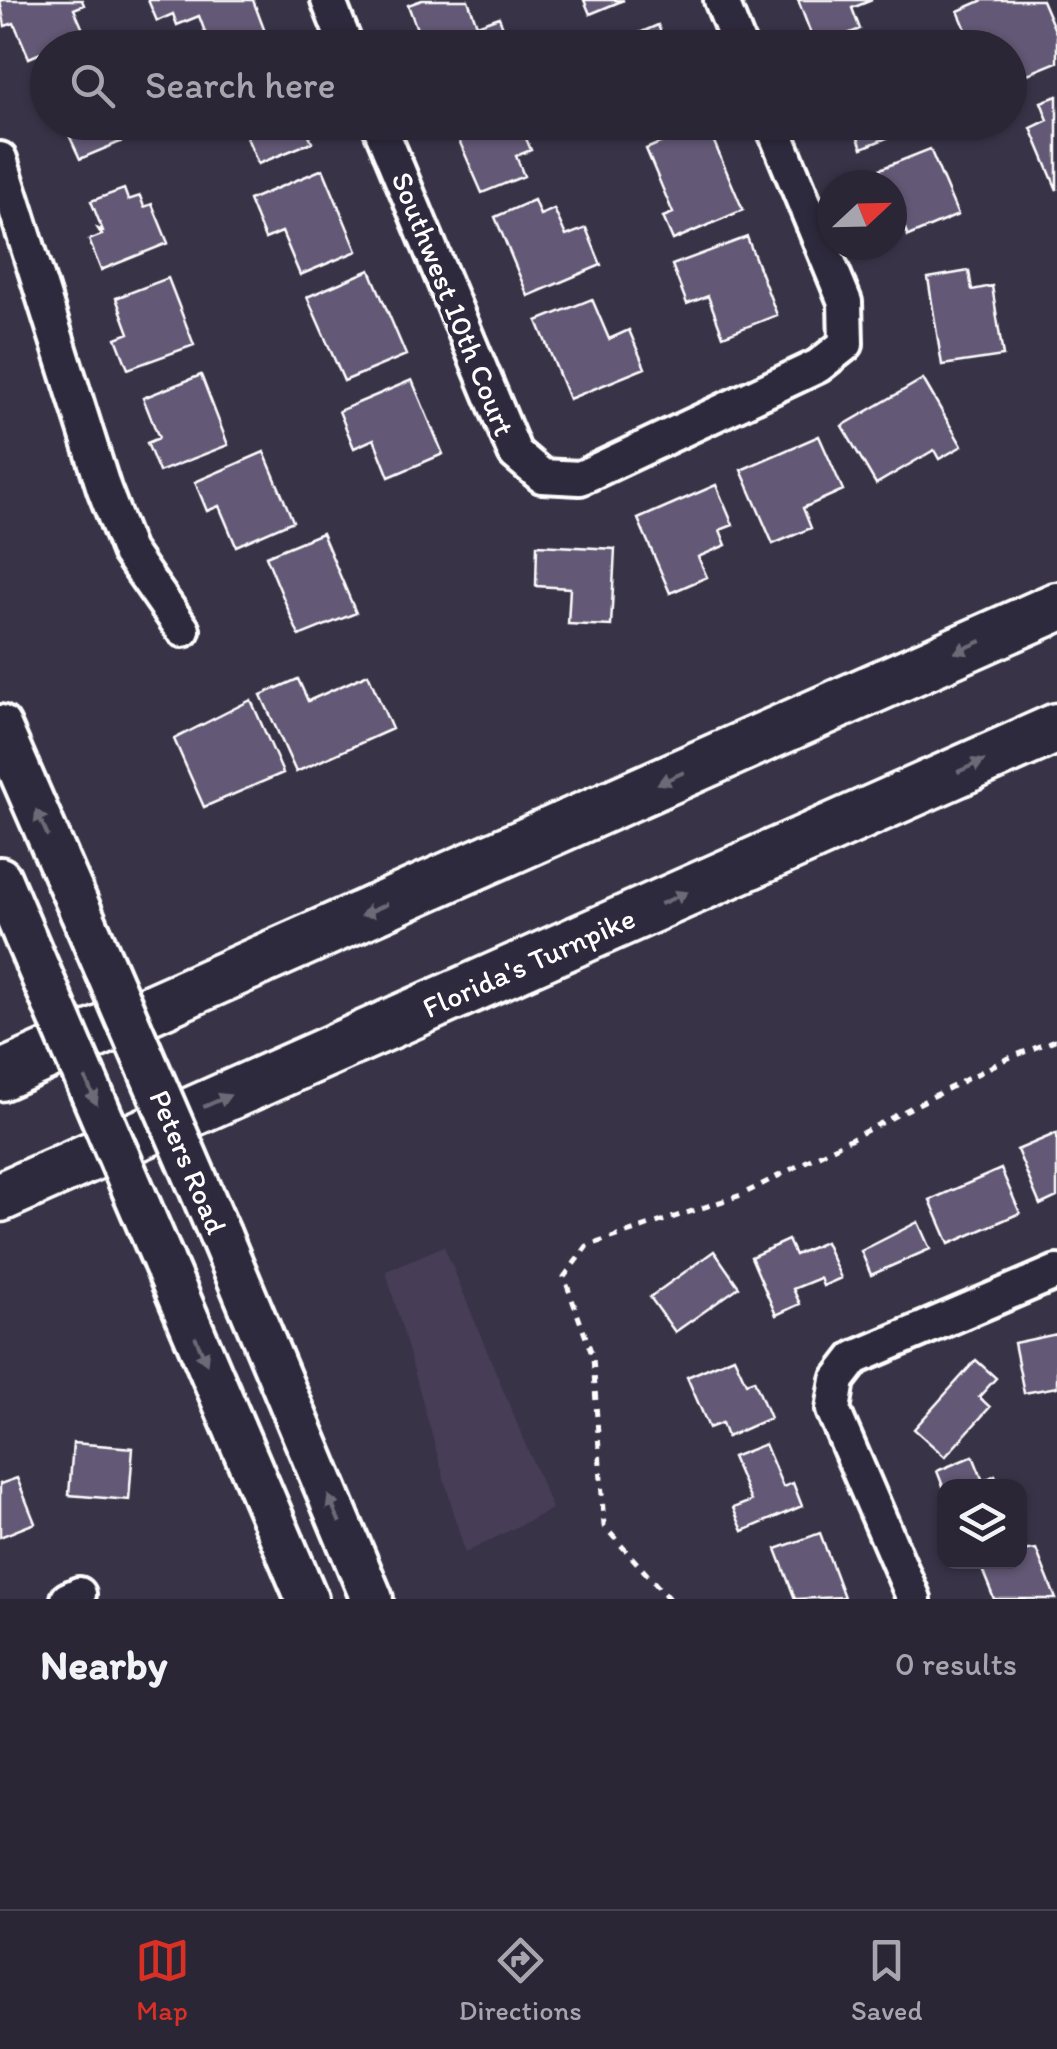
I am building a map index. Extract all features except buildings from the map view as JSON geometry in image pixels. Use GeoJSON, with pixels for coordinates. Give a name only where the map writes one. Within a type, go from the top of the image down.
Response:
{"type":"FeatureCollection","features":[{"type":"Feature","properties":{"kind":"highway"},"geometry":{"type":"LineString","coordinates":[[0,1076],[1057,607]]}},
{"type":"Feature","properties":{"kind":"highway","name":"Florida's Turnpike"},"geometry":{"type":"LineString","coordinates":[[0,1197],[1057,728]]}},
{"type":"Feature","properties":{"kind":"main road","name":"Peters Road"},"geometry":{"type":"LineString","coordinates":[[0,726],[372,1599]]}},
{"type":"Feature","properties":{"kind":"main road","name":"Peters Road"},"geometry":{"type":"LineString","coordinates":[[0,878],[308,1599]]}},
{"type":"Feature","properties":{"kind":"street"},"geometry":{"type":"LineString","coordinates":[[328,0],[340,30]]}},
{"type":"Feature","properties":{"kind":"street"},"geometry":{"type":"LineString","coordinates":[[721,0],[733,30]]}},
{"type":"Feature","properties":{"kind":"street","name":"Southwest 10th Court"},"geometry":{"type":"LineString","coordinates":[[385,140],[515,453],[542,476],[580,478],[818,366],[846,344],[846,302],[778,140]]}},
{"type":"Feature","properties":{"kind":"street"},"geometry":{"type":"LineString","coordinates":[[0,159],[104,489],[128,551],[183,630]]}},
{"type":"Feature","properties":{"kind":"street"},"geometry":{"type":"LineString","coordinates":[[914,1599],[833,1410],[838,1380],[855,1358],[1057,1272]]}},
{"type":"Feature","properties":{"kind":"path"},"geometry":{"type":"LineString","coordinates":[[668,1599],[604,1526],[592,1357],[564,1277],[587,1246],[740,1194],[1004,1060],[1057,1039]]}},
{"type":"Feature","properties":{"kind":"shaded area"},"geometry":{"type":"Polygon","coordinates":[[[444,1246],[552,1509],[465,1553],[386,1271],[444,1246]]]}}]}
